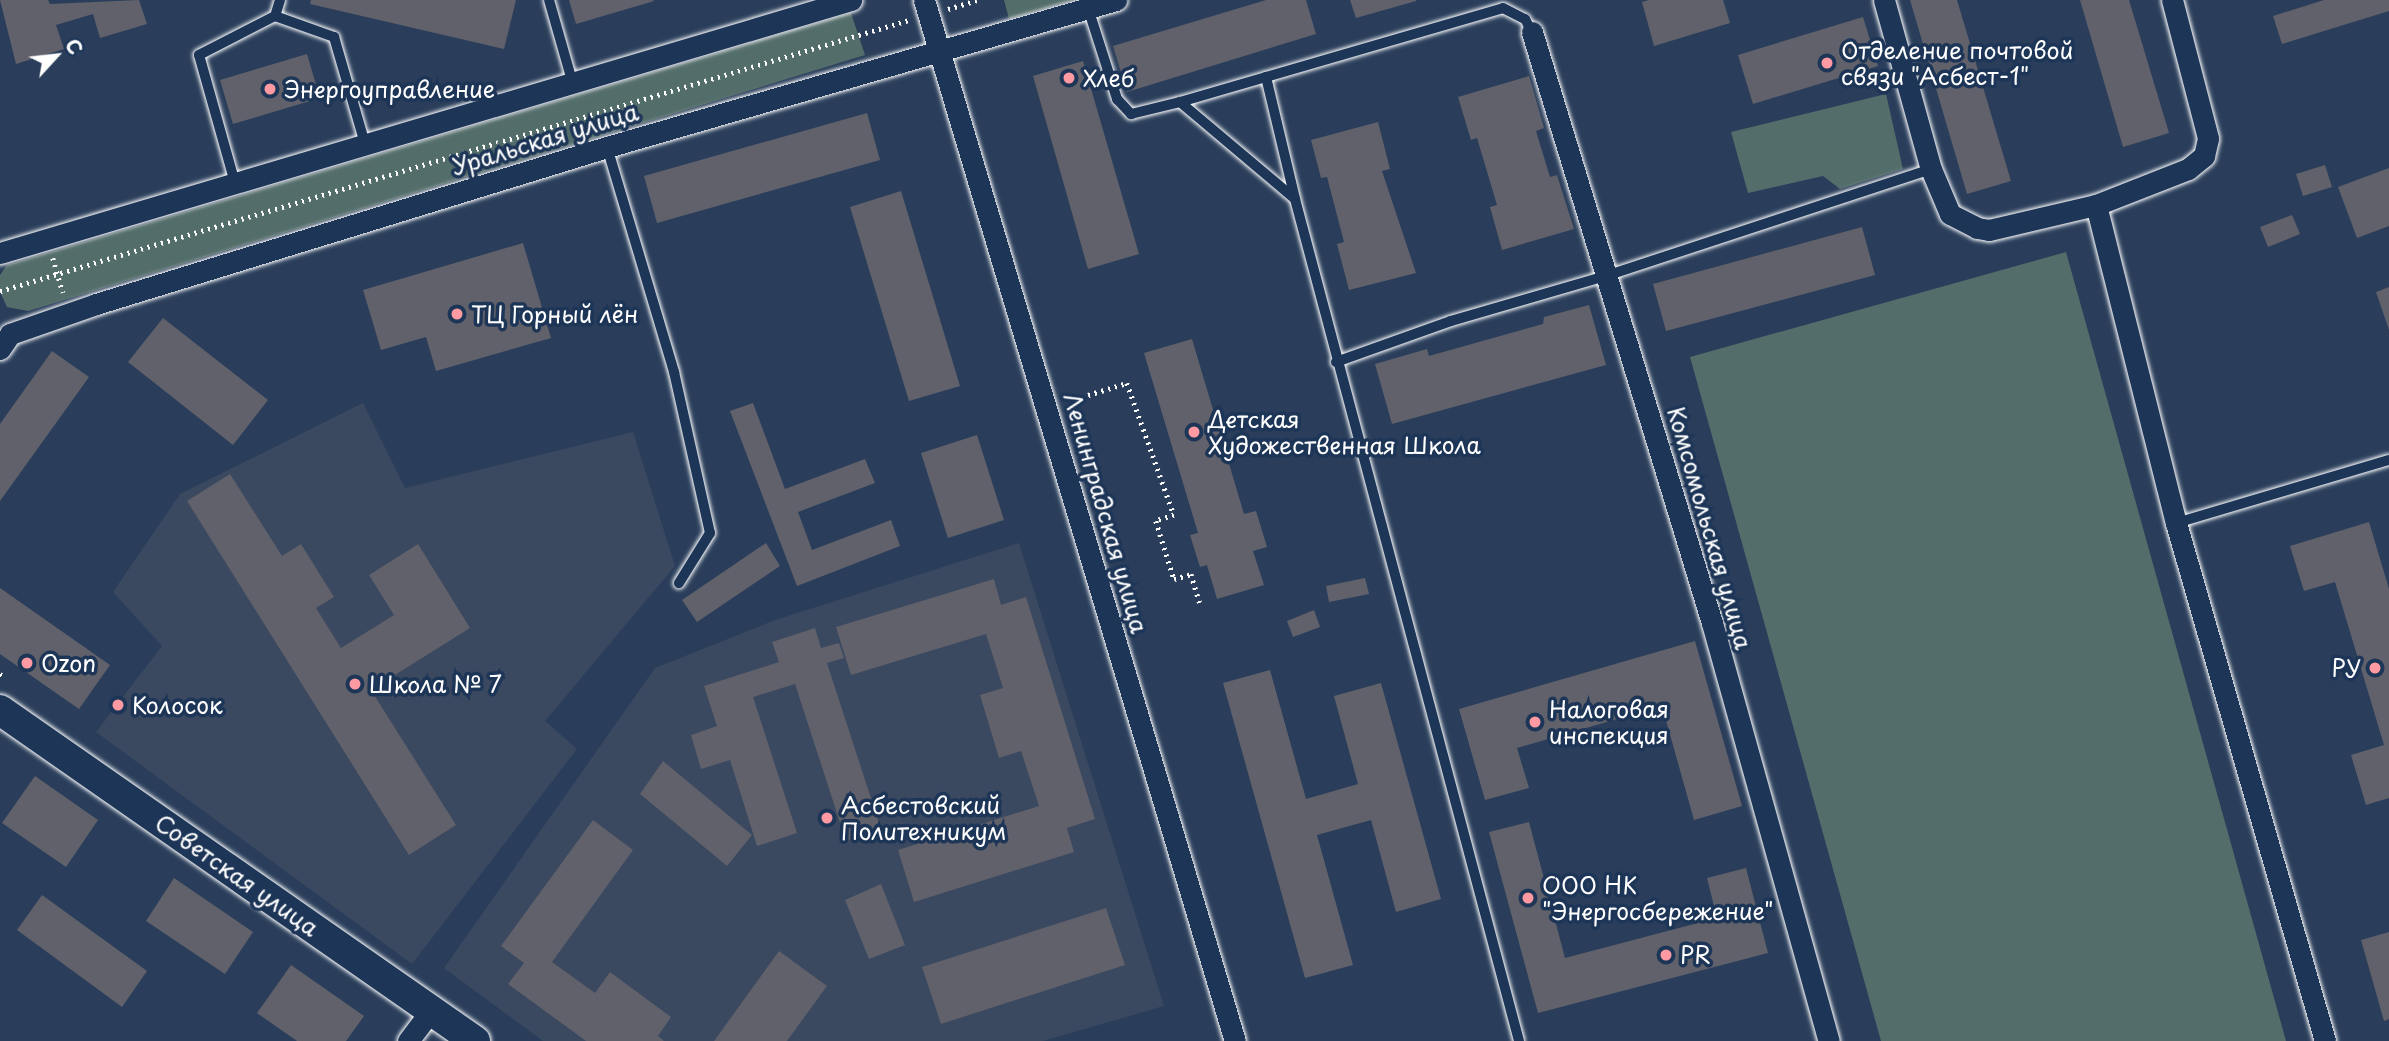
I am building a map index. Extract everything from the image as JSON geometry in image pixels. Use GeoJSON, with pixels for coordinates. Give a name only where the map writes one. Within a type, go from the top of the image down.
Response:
{"type":"FeatureCollection","features":[{"type":"Feature","properties":{"kind":"street","name":"Уральская улица"},"geometry":{"type":"LineString","coordinates":[[0,253],[572,80],[851,0]]}},
{"type":"Feature","properties":{"kind":"street","name":"Уральская улица"},"geometry":{"type":"LineString","coordinates":[[3,335],[607,147],[1116,0]]}},
{"type":"Feature","properties":{"kind":"street"},"geometry":{"type":"LineString","coordinates":[[1884,0],[1931,169],[1950,214],[1977,228],[1989,230],[2096,205],[2188,169],[2204,156],[2208,138],[2172,0]]}},
{"type":"Feature","properties":{"kind":"street","name":"Ленинградская улица"},"geometry":{"type":"LineString","coordinates":[[926,8],[1235,1041]]}},
{"type":"Feature","properties":{"kind":"street","name":"Комсомольская улица"},"geometry":{"type":"LineString","coordinates":[[1532,32],[1609,275],[1829,1041]]}},
{"type":"Feature","properties":{"kind":"street"},"geometry":{"type":"LineString","coordinates":[[2096,205],[2176,523],[2325,1041]]}},
{"type":"Feature","properties":{"kind":"street","name":"Советская улица"},"geometry":{"type":"LineString","coordinates":[[0,710],[475,1041]]}},
{"type":"Feature","properties":{"kind":"street"},"geometry":{"type":"LineString","coordinates":[[408,1041],[430,1010]]}},
{"type":"Feature","properties":{"kind":"lane"},"geometry":{"type":"LineString","coordinates":[[234,183],[199,55],[275,16],[280,0]]}},
{"type":"Feature","properties":{"kind":"lane"},"geometry":{"type":"LineString","coordinates":[[550,0],[572,80]]}},
{"type":"Feature","properties":{"kind":"lane"},"geometry":{"type":"LineString","coordinates":[[1088,8],[1117,99],[1131,114],[1503,8],[1520,15],[1532,32]]}},
{"type":"Feature","properties":{"kind":"lane"},"geometry":{"type":"LineString","coordinates":[[275,16],[334,37],[365,144]]}},
{"type":"Feature","properties":{"kind":"lane"},"geometry":{"type":"LineString","coordinates":[[1266,77],[1336,362],[1519,1041]]}},
{"type":"Feature","properties":{"kind":"lane"},"geometry":{"type":"LineString","coordinates":[[1180,102],[1296,199]]}},
{"type":"Feature","properties":{"kind":"lane"},"geometry":{"type":"LineString","coordinates":[[607,147],[674,372],[710,533],[679,583]]}},
{"type":"Feature","properties":{"kind":"lane"},"geometry":{"type":"LineString","coordinates":[[1336,362],[1451,321],[1609,275],[1931,169]]}},
{"type":"Feature","properties":{"kind":"lane"},"geometry":{"type":"LineString","coordinates":[[2176,523],[2389,460]]}},
{"type":"Feature","properties":{"kind":"path"},"geometry":{"type":"LineString","coordinates":[[0,291],[926,8],[977,0]]}},
{"type":"Feature","properties":{"kind":"path"},"geometry":{"type":"LineString","coordinates":[[48,239],[68,314]]}},
{"type":"Feature","properties":{"kind":"path"},"geometry":{"type":"LineString","coordinates":[[1088,395],[1127,383],[1174,515],[1156,521],[1174,579],[1191,574],[1200,603]]}},
{"type":"Feature","properties":{"kind":"shaded area","name":"Школа № 7"},"geometry":{"type":"Polygon","coordinates":[[[363,403],[405,488],[633,432],[675,566],[545,721],[577,749],[412,964],[96,732],[162,646],[113,592],[180,494],[363,403]]]}},
{"type":"Feature","properties":{"kind":"shaded area","name":"Асбестовский Политехникум"},"geometry":{"type":"Polygon","coordinates":[[[1019,543],[1164,1006],[1043,1041],[543,1041],[444,968],[655,668],[775,620],[1019,543]]]}},
{"type":"Feature","properties":{"kind":"green space"},"geometry":{"type":"Polygon","coordinates":[[[1004,0],[1073,0],[1009,19],[1004,0]]]}},
{"type":"Feature","properties":{"kind":"green space"},"geometry":{"type":"Polygon","coordinates":[[[851,13],[865,55],[28,311],[7,307],[0,292],[0,275],[7,265],[851,13]]]}},
{"type":"Feature","properties":{"kind":"green space"},"geometry":{"type":"Polygon","coordinates":[[[1886,94],[1903,169],[1840,189],[1823,176],[1748,193],[1731,132],[1886,94]]]}},
{"type":"Feature","properties":{"kind":"green space"},"geometry":{"type":"Polygon","coordinates":[[[2066,252],[2286,1041],[1881,1041],[1690,357],[2066,252]]]}},
{"type":"Feature","properties":{"kind":"building"},"geometry":{"type":"Polygon","coordinates":[[[0,0],[48,0],[50,4],[139,0],[147,24],[100,38],[93,14],[56,25],[64,49],[16,64],[0,0]]]}},
{"type":"Feature","properties":{"kind":"building"},"geometry":{"type":"Polygon","coordinates":[[[311,0],[516,0],[504,49],[310,4],[311,0]]]}},
{"type":"Feature","properties":{"kind":"building"},"geometry":{"type":"Polygon","coordinates":[[[569,0],[653,0],[654,1],[576,24],[569,0]]]}},
{"type":"Feature","properties":{"kind":"building"},"geometry":{"type":"Polygon","coordinates":[[[1266,0],[1306,0],[1316,34],[1127,92],[1113,46],[1266,0]]]}},
{"type":"Feature","properties":{"kind":"building"},"geometry":{"type":"Polygon","coordinates":[[[1350,0],[1416,0],[1416,1],[1356,18],[1350,0]]]}},
{"type":"Feature","properties":{"kind":"building"},"geometry":{"type":"Polygon","coordinates":[[[1723,0],[1730,23],[1654,46],[1642,2],[1723,0]]]}},
{"type":"Feature","properties":{"kind":"building"},"geometry":{"type":"Polygon","coordinates":[[[1910,0],[1957,0],[2011,181],[1967,194],[1910,0]]]}},
{"type":"Feature","properties":{"kind":"building"},"geometry":{"type":"Polygon","coordinates":[[[2080,0],[2129,0],[2169,133],[2123,147],[2080,0]]]}},
{"type":"Feature","properties":{"kind":"building"},"geometry":{"type":"Polygon","coordinates":[[[2324,0],[2389,0],[2389,11],[2282,44],[2273,16],[2324,0]]]}},
{"type":"Feature","properties":{"kind":"building"},"geometry":{"type":"Polygon","coordinates":[[[1863,17],[1878,66],[1753,104],[1738,55],[1863,17]]]}},
{"type":"Feature","properties":{"kind":"building","name":"Энергоуправление"},"geometry":{"type":"Polygon","coordinates":[[[307,54],[320,98],[233,124],[220,80],[307,54]]]}},
{"type":"Feature","properties":{"kind":"building"},"geometry":{"type":"Polygon","coordinates":[[[1083,61],[1139,254],[1088,269],[1033,76],[1083,61]]]}},
{"type":"Feature","properties":{"kind":"building"},"geometry":{"type":"Polygon","coordinates":[[[1529,76],[1544,128],[1536,131],[1550,177],[1557,175],[1574,229],[1502,250],[1490,207],[1497,205],[1477,138],[1471,140],[1458,97],[1529,76]]]}},
{"type":"Feature","properties":{"kind":"building"},"geometry":{"type":"Polygon","coordinates":[[[867,113],[880,160],[657,223],[644,176],[867,113]]]}},
{"type":"Feature","properties":{"kind":"building"},"geometry":{"type":"Polygon","coordinates":[[[1378,122],[1390,169],[1382,171],[1416,273],[1349,290],[1337,244],[1344,242],[1327,177],[1321,178],[1311,140],[1378,122]]]}},
{"type":"Feature","properties":{"kind":"building"},"geometry":{"type":"Polygon","coordinates":[[[2325,165],[2332,187],[2303,196],[2296,174],[2325,165]]]}},
{"type":"Feature","properties":{"kind":"building"},"geometry":{"type":"Polygon","coordinates":[[[2389,168],[2389,226],[2357,238],[2338,187],[2389,168]]]}},
{"type":"Feature","properties":{"kind":"building"},"geometry":{"type":"Polygon","coordinates":[[[901,191],[960,386],[909,401],[850,207],[901,191]]]}},
{"type":"Feature","properties":{"kind":"building"},"geometry":{"type":"Polygon","coordinates":[[[2292,215],[2300,234],[2268,247],[2260,227],[2292,215]]]}},
{"type":"Feature","properties":{"kind":"building"},"geometry":{"type":"Polygon","coordinates":[[[1862,227],[1875,275],[1666,331],[1653,284],[1862,227]]]}},
{"type":"Feature","properties":{"kind":"building","name":"ТЦ Горный лён"},"geometry":{"type":"Polygon","coordinates":[[[523,243],[551,338],[436,371],[426,337],[381,350],[363,290],[523,243]]]}},
{"type":"Feature","properties":{"kind":"building"},"geometry":{"type":"Polygon","coordinates":[[[2389,287],[2389,330],[2376,292],[2389,287]]]}},
{"type":"Feature","properties":{"kind":"building"},"geometry":{"type":"Polygon","coordinates":[[[1589,305],[1606,365],[1392,424],[1375,364],[1427,349],[1429,356],[1543,324],[1544,317],[1589,305]]]}},
{"type":"Feature","properties":{"kind":"building"},"geometry":{"type":"Polygon","coordinates":[[[163,318],[268,400],[233,445],[128,362],[163,318]]]}},
{"type":"Feature","properties":{"kind":"building","name":"Детская Художественная Школа"},"geometry":{"type":"Polygon","coordinates":[[[1192,339],[1244,514],[1256,511],[1267,547],[1253,551],[1264,585],[1217,599],[1207,565],[1200,567],[1190,535],[1198,533],[1144,353],[1192,339]]]}},
{"type":"Feature","properties":{"kind":"building"},"geometry":{"type":"Polygon","coordinates":[[[52,351],[89,377],[0,501],[0,424],[52,351]]]}},
{"type":"Feature","properties":{"kind":"building"},"geometry":{"type":"Polygon","coordinates":[[[753,403],[785,489],[865,459],[875,483],[798,512],[812,550],[891,520],[900,546],[797,586],[730,411],[753,403]]]}},
{"type":"Feature","properties":{"kind":"building"},"geometry":{"type":"Polygon","coordinates":[[[977,435],[1004,520],[948,538],[921,453],[977,435]]]}},
{"type":"Feature","properties":{"kind":"building"},"geometry":{"type":"Polygon","coordinates":[[[230,474],[282,556],[301,544],[334,597],[316,608],[341,648],[394,615],[369,575],[418,544],[470,628],[371,690],[456,825],[409,855],[187,501],[230,474]]]}},
{"type":"Feature","properties":{"kind":"building","name":"РУ"},"geometry":{"type":"Polygon","coordinates":[[[2369,522],[2389,589],[2389,798],[2366,805],[2351,755],[2384,745],[2335,582],[2304,591],[2290,546],[2369,522]]]}},
{"type":"Feature","properties":{"kind":"building"},"geometry":{"type":"Polygon","coordinates":[[[766,543],[780,566],[697,622],[682,600],[766,543]]]}},
{"type":"Feature","properties":{"kind":"building"},"geometry":{"type":"Polygon","coordinates":[[[1365,578],[1369,594],[1329,602],[1326,586],[1365,578]]]}},
{"type":"Feature","properties":{"kind":"building"},"geometry":{"type":"Polygon","coordinates":[[[994,579],[1001,605],[1026,597],[1095,819],[1067,828],[1074,852],[914,902],[898,850],[1039,806],[1021,751],[999,758],[980,695],[1003,688],[986,634],[851,675],[836,627],[994,579]]]}},
{"type":"Feature","properties":{"kind":"building"},"geometry":{"type":"Polygon","coordinates":[[[0,588],[110,665],[79,709],[0,654],[0,588]]]}},
{"type":"Feature","properties":{"kind":"building"},"geometry":{"type":"Polygon","coordinates":[[[1314,610],[1320,627],[1293,637],[1287,621],[1314,610]]]}},
{"type":"Feature","properties":{"kind":"building"},"geometry":{"type":"Polygon","coordinates":[[[815,628],[821,648],[839,643],[844,658],[827,663],[881,829],[846,841],[795,684],[753,697],[797,833],[757,846],[730,760],[701,769],[691,735],[717,726],[704,686],[779,662],[772,642],[815,628]]]}},
{"type":"Feature","properties":{"kind":"building","name":"Налоговая инспекция"},"geometry":{"type":"Polygon","coordinates":[[[1695,641],[1742,806],[1694,820],[1662,706],[1517,748],[1529,788],[1485,800],[1459,709],[1695,641]]]}},
{"type":"Feature","properties":{"kind":"building"},"geometry":{"type":"Polygon","coordinates":[[[1270,670],[1306,799],[1358,784],[1334,696],[1381,683],[1441,899],[1396,912],[1371,820],[1317,835],[1353,965],[1305,978],[1223,683],[1270,670]]]}},
{"type":"Feature","properties":{"kind":"building"},"geometry":{"type":"Polygon","coordinates":[[[663,761],[752,835],[727,866],[640,794],[663,761]]]}},
{"type":"Feature","properties":{"kind":"building"},"geometry":{"type":"Polygon","coordinates":[[[35,776],[98,820],[66,867],[2,823],[35,776]]]}},
{"type":"Feature","properties":{"kind":"building"},"geometry":{"type":"Polygon","coordinates":[[[593,820],[633,850],[552,962],[595,993],[610,972],[671,1017],[658,1036],[664,1041],[586,1041],[508,984],[524,963],[501,946],[593,820]]]}},
{"type":"Feature","properties":{"kind":"building","name":"ООО НК \"Энергосбережение\""},"geometry":{"type":"Polygon","coordinates":[[[1529,822],[1565,958],[1717,918],[1707,878],[1746,868],[1768,953],[1538,1013],[1489,832],[1529,822]]]}},
{"type":"Feature","properties":{"kind":"building"},"geometry":{"type":"Polygon","coordinates":[[[174,878],[253,932],[225,974],[146,921],[174,878]]]}},
{"type":"Feature","properties":{"kind":"building"},"geometry":{"type":"Polygon","coordinates":[[[881,884],[905,945],[869,959],[845,900],[881,884]]]}},
{"type":"Feature","properties":{"kind":"building"},"geometry":{"type":"Polygon","coordinates":[[[42,895],[147,971],[122,1007],[17,930],[42,895]]]}},
{"type":"Feature","properties":{"kind":"building"},"geometry":{"type":"Polygon","coordinates":[[[1106,908],[1125,965],[941,1024],[922,967],[1106,908]]]}},
{"type":"Feature","properties":{"kind":"building"},"geometry":{"type":"Polygon","coordinates":[[[2389,932],[2389,1019],[2384,1021],[2361,940],[2389,932]]]}},
{"type":"Feature","properties":{"kind":"building"},"geometry":{"type":"Polygon","coordinates":[[[779,951],[827,986],[787,1041],[714,1041],[779,951]]]}},
{"type":"Feature","properties":{"kind":"building"},"geometry":{"type":"Polygon","coordinates":[[[291,965],[364,1016],[346,1041],[297,1041],[257,1013],[291,965]]]}},
{"type":"Feature","properties":{"kind":"place","name":"Отделение почтовой связи \"Асбест-1\""},"geometry":{"type":"Point","coordinates":[1827,63]}},
{"type":"Feature","properties":{"kind":"place","name":"Хлеб"},"geometry":{"type":"Point","coordinates":[1069,78]}},
{"type":"Feature","properties":{"kind":"place","name":"Энергоуправление"},"geometry":{"type":"Point","coordinates":[270,89]}},
{"type":"Feature","properties":{"kind":"place","name":"ТЦ Горный лён"},"geometry":{"type":"Point","coordinates":[457,314]}},
{"type":"Feature","properties":{"kind":"place","name":"Детская Художественная Школа"},"geometry":{"type":"Point","coordinates":[1194,432]}},
{"type":"Feature","properties":{"kind":"place","name":"Ozon"},"geometry":{"type":"Point","coordinates":[27,663]}},
{"type":"Feature","properties":{"kind":"place","name":"РУ"},"geometry":{"type":"Point","coordinates":[2375,668]}},
{"type":"Feature","properties":{"kind":"place","name":"Школа № 7"},"geometry":{"type":"Point","coordinates":[355,684]}},
{"type":"Feature","properties":{"kind":"place","name":"Колосок"},"geometry":{"type":"Point","coordinates":[118,705]}},
{"type":"Feature","properties":{"kind":"place","name":"Налоговая инспекция"},"geometry":{"type":"Point","coordinates":[1535,722]}},
{"type":"Feature","properties":{"kind":"place","name":"Асбестовский Политехникум"},"geometry":{"type":"Point","coordinates":[827,818]}},
{"type":"Feature","properties":{"kind":"place","name":"ООО НК \"Энергосбережение\""},"geometry":{"type":"Point","coordinates":[1528,898]}},
{"type":"Feature","properties":{"kind":"place","name":"PR"},"geometry":{"type":"Point","coordinates":[1666,955]}}]}
